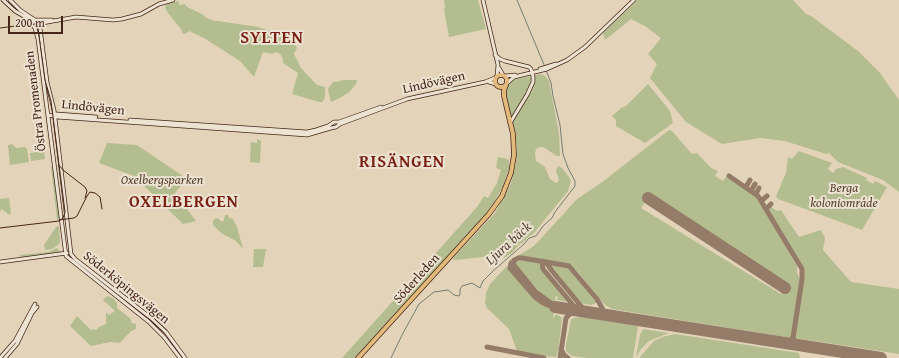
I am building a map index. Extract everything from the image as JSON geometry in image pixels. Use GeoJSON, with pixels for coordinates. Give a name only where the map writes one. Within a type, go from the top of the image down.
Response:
{"type":"FeatureCollection","features":[{"type":"Feature","properties":{"kind":"main road"},"geometry":{"type":"LineString","coordinates":[[4,0],[12,10],[39,23],[76,18],[122,19],[141,14],[159,4],[173,0]]}},
{"type":"Feature","properties":{"kind":"main road"},"geometry":{"type":"LineString","coordinates":[[10,0],[23,13],[39,23]]}},
{"type":"Feature","properties":{"kind":"main road"},"geometry":{"type":"LineString","coordinates":[[483,0],[495,55],[507,84]]}},
{"type":"Feature","properties":{"kind":"main road"},"geometry":{"type":"LineString","coordinates":[[496,77],[504,75],[510,76],[546,69],[570,58],[585,47],[634,0]]}},
{"type":"Feature","properties":{"kind":"main road","name":"Östra Promenaden"},"geometry":{"type":"LineString","coordinates":[[28,19],[34,26],[38,35],[66,254]]}},
{"type":"Feature","properties":{"kind":"main road"},"geometry":{"type":"LineString","coordinates":[[35,20],[57,20]]}},
{"type":"Feature","properties":{"kind":"main road","name":"Östra Promenaden"},"geometry":{"type":"LineString","coordinates":[[39,23],[48,84],[52,99],[70,252]]}},
{"type":"Feature","properties":{"kind":"main road"},"geometry":{"type":"LineString","coordinates":[[495,55],[505,62],[529,67],[532,72],[532,86],[510,121]]}},
{"type":"Feature","properties":{"kind":"main road"},"geometry":{"type":"LineString","coordinates":[[498,65],[496,77],[497,85],[502,87],[514,77],[532,72]]}},
{"type":"Feature","properties":{"kind":"main road","name":"Lindövägen"},"geometry":{"type":"LineString","coordinates":[[48,115],[54,115],[57,117],[307,135],[332,126],[334,122],[336,124],[388,105],[485,82],[496,77]]}},
{"type":"Feature","properties":{"kind":"main road","name":"Lindövägen"},"geometry":{"type":"LineString","coordinates":[[485,82],[491,82],[497,85]]}},
{"type":"Feature","properties":{"kind":"main road","name":"Söderleden"},"geometry":{"type":"LineString","coordinates":[[504,96],[507,84]]}},
{"type":"Feature","properties":{"kind":"main road","name":"Söderleden"},"geometry":{"type":"LineString","coordinates":[[358,358],[489,214],[502,196],[511,173],[514,148],[504,96],[497,85]]}},
{"type":"Feature","properties":{"kind":"main road"},"geometry":{"type":"LineString","coordinates":[[0,262],[66,254],[70,252]]}},
{"type":"Feature","properties":{"kind":"main road","name":"Söderköpingsvägen"},"geometry":{"type":"LineString","coordinates":[[70,252],[75,259],[151,318],[166,332],[185,358]]}},
{"type":"Feature","properties":{"kind":"main road","name":"Söderköpingsvägen"},"geometry":{"type":"LineString","coordinates":[[66,254],[71,261],[149,322],[164,337],[180,358]]}},
{"type":"Feature","properties":{"kind":"main road"},"geometry":{"type":"LineString","coordinates":[[0,358],[15,341],[35,306],[17,344],[5,358]]}},
{"type":"Feature","properties":{"kind":"green space"},"geometry":{"type":"Polygon","coordinates":[[[444,0],[478,0],[486,29],[449,37],[444,10],[444,0]]]}},
{"type":"Feature","properties":{"kind":"green space"},"geometry":{"type":"Polygon","coordinates":[[[638,0],[793,0],[806,14],[811,16],[858,51],[880,73],[899,100],[899,192],[883,180],[838,162],[829,153],[826,154],[785,141],[760,138],[722,144],[686,122],[650,78],[657,64],[648,54],[661,38],[645,26],[631,19],[605,40],[603,33],[638,0]]]}},
{"type":"Feature","properties":{"kind":"green space"},"geometry":{"type":"Polygon","coordinates":[[[179,1],[179,5],[185,4],[187,7],[214,21],[258,27],[279,34],[294,44],[297,48],[294,54],[301,68],[317,85],[325,87],[324,100],[319,102],[292,94],[298,73],[283,63],[283,59],[280,54],[276,52],[272,54],[263,52],[254,77],[240,61],[204,38],[189,31],[183,34],[181,29],[165,8],[169,3],[179,1]]]}},
{"type":"Feature","properties":{"kind":"green space"},"geometry":{"type":"Polygon","coordinates":[[[540,74],[545,76],[549,81],[559,134],[560,156],[557,156],[543,147],[540,147],[536,149],[536,161],[545,167],[550,179],[557,183],[559,180],[556,171],[557,168],[559,166],[562,168],[571,181],[568,191],[534,233],[504,258],[493,256],[455,260],[453,259],[455,256],[495,213],[511,184],[516,163],[517,148],[515,131],[506,95],[507,88],[511,82],[516,79],[540,74]]]}},
{"type":"Feature","properties":{"kind":"green space"},"geometry":{"type":"Polygon","coordinates":[[[357,80],[356,84],[349,92],[331,102],[328,90],[329,87],[334,81],[357,80]]]}},
{"type":"Feature","properties":{"kind":"green space"},"geometry":{"type":"Polygon","coordinates":[[[648,84],[670,111],[673,123],[645,143],[616,126],[616,120],[612,116],[621,108],[626,106],[648,84]]]}},
{"type":"Feature","properties":{"kind":"green space"},"geometry":{"type":"Polygon","coordinates":[[[669,130],[672,131],[692,154],[697,153],[711,168],[718,171],[715,176],[723,181],[726,177],[752,193],[758,198],[797,266],[797,272],[800,280],[792,338],[612,309],[605,305],[577,271],[568,264],[517,257],[534,246],[577,199],[601,183],[669,130]],[[651,194],[641,208],[781,294],[788,284],[651,194]]]}},
{"type":"Feature","properties":{"kind":"green space"},"geometry":{"type":"Polygon","coordinates":[[[257,139],[261,141],[260,163],[250,162],[251,142],[257,143],[257,139]]]}},
{"type":"Feature","properties":{"kind":"green space","name":"Oxelbergsparken"},"geometry":{"type":"Polygon","coordinates":[[[107,143],[137,145],[187,179],[175,193],[196,221],[183,224],[134,176],[99,163],[107,143]]]}},
{"type":"Feature","properties":{"kind":"green space"},"geometry":{"type":"Polygon","coordinates":[[[12,144],[16,148],[25,147],[27,149],[29,162],[10,165],[8,145],[12,144]]]}},
{"type":"Feature","properties":{"kind":"green space"},"geometry":{"type":"Polygon","coordinates":[[[44,151],[45,159],[31,161],[30,153],[44,151]]]}},
{"type":"Feature","properties":{"kind":"green space","name":"Berga koloniområde"},"geometry":{"type":"Polygon","coordinates":[[[799,151],[832,163],[828,169],[833,173],[836,169],[843,167],[867,178],[866,180],[873,184],[875,181],[887,187],[862,230],[778,199],[776,196],[786,173],[788,157],[792,159],[799,151]]]}},
{"type":"Feature","properties":{"kind":"green space"},"geometry":{"type":"Polygon","coordinates":[[[498,157],[509,160],[509,168],[503,186],[492,207],[361,352],[355,358],[342,358],[477,207],[484,196],[488,198],[497,183],[501,170],[496,168],[498,157]]]}},
{"type":"Feature","properties":{"kind":"green space"},"geometry":{"type":"Polygon","coordinates":[[[51,167],[53,167],[60,218],[57,220],[51,167]]]}},
{"type":"Feature","properties":{"kind":"green space"},"geometry":{"type":"Polygon","coordinates":[[[9,198],[10,215],[1,209],[0,213],[0,199],[9,198]]]}},
{"type":"Feature","properties":{"kind":"green space"},"geometry":{"type":"Polygon","coordinates":[[[771,207],[777,211],[781,210],[799,237],[821,230],[825,238],[823,250],[851,282],[899,289],[899,354],[795,338],[804,271],[768,209],[771,207]]]}},
{"type":"Feature","properties":{"kind":"green space"},"geometry":{"type":"Polygon","coordinates":[[[225,215],[228,215],[229,218],[233,219],[237,227],[243,249],[236,241],[221,233],[213,225],[213,221],[216,218],[222,222],[225,215]]]}},
{"type":"Feature","properties":{"kind":"green space"},"geometry":{"type":"Polygon","coordinates":[[[59,226],[59,244],[52,249],[45,250],[44,245],[56,227],[59,226]]]}},
{"type":"Feature","properties":{"kind":"green space"},"geometry":{"type":"Polygon","coordinates":[[[57,248],[61,253],[21,258],[20,255],[49,252],[57,248]]]}},
{"type":"Feature","properties":{"kind":"green space"},"geometry":{"type":"Polygon","coordinates":[[[254,249],[266,249],[263,267],[253,267],[254,249]]]}},
{"type":"Feature","properties":{"kind":"green space"},"geometry":{"type":"Polygon","coordinates":[[[520,260],[541,263],[542,271],[569,302],[557,300],[558,297],[556,296],[554,305],[547,300],[517,266],[517,262],[520,260]]]}},
{"type":"Feature","properties":{"kind":"green space"},"geometry":{"type":"Polygon","coordinates":[[[553,265],[571,269],[597,300],[596,303],[591,305],[580,303],[551,269],[553,265]]]}},
{"type":"Feature","properties":{"kind":"green space"},"geometry":{"type":"Polygon","coordinates":[[[507,266],[533,297],[554,309],[553,318],[555,315],[558,315],[562,318],[558,352],[556,357],[517,351],[509,329],[487,308],[485,303],[486,293],[490,284],[507,266]]]}},
{"type":"Feature","properties":{"kind":"green space"},"geometry":{"type":"Polygon","coordinates":[[[107,296],[113,298],[117,303],[117,308],[130,318],[132,323],[136,324],[136,329],[131,331],[120,343],[110,342],[91,346],[70,326],[77,316],[91,330],[96,330],[106,324],[106,313],[110,315],[112,312],[114,313],[114,310],[103,300],[107,296]]]}},
{"type":"Feature","properties":{"kind":"green space"},"geometry":{"type":"Polygon","coordinates":[[[581,317],[638,326],[633,358],[587,358],[572,356],[568,353],[566,351],[566,344],[571,320],[573,318],[581,317]]]}},
{"type":"Feature","properties":{"kind":"green space"},"geometry":{"type":"Polygon","coordinates":[[[643,329],[669,333],[649,341],[636,357],[640,335],[643,329]]]}},
{"type":"Feature","properties":{"kind":"green space"},"geometry":{"type":"Polygon","coordinates":[[[675,334],[799,353],[800,358],[639,358],[654,341],[662,337],[675,334]]]}},
{"type":"Feature","properties":{"kind":"waterway","name":"Ljura bäck"},"geometry":{"type":"LineString","coordinates":[[517,0],[545,67]]}},
{"type":"Feature","properties":{"kind":"waterway","name":"Ljura bäck"},"geometry":{"type":"LineString","coordinates":[[391,358],[419,304],[434,292],[448,290],[454,295],[459,296],[462,286],[472,283],[480,288],[483,281],[493,271],[529,238],[536,236],[544,225],[552,218],[575,186],[575,181],[563,154],[560,125],[551,83],[546,70]]}},
{"type":"Feature","properties":{"kind":"taxiway"},"geometry":{"type":"LineString","coordinates":[[729,176],[758,196],[802,269],[802,279],[793,338],[788,342],[775,342]]}},
{"type":"Feature","properties":{"kind":"taxiway"},"geometry":{"type":"LineString","coordinates":[[746,187],[750,180]]}},
{"type":"Feature","properties":{"kind":"taxiway"},"geometry":{"type":"LineString","coordinates":[[751,191],[755,184]]}},
{"type":"Feature","properties":{"kind":"taxiway"},"geometry":{"type":"LineString","coordinates":[[756,194],[759,188]]}},
{"type":"Feature","properties":{"kind":"taxiway"},"geometry":{"type":"LineString","coordinates":[[761,201],[767,196]]}},
{"type":"Feature","properties":{"kind":"taxiway"},"geometry":{"type":"LineString","coordinates":[[766,209],[771,204]]}},
{"type":"Feature","properties":{"kind":"taxiway"},"geometry":{"type":"LineString","coordinates":[[555,308],[543,303],[535,297],[510,268],[511,263],[518,258],[522,258],[569,266],[597,299],[606,315]]}},
{"type":"Feature","properties":{"kind":"taxiway"},"geometry":{"type":"LineString","coordinates":[[514,260],[514,265],[536,292],[552,304]]}},
{"type":"Feature","properties":{"kind":"taxiway"},"geometry":{"type":"LineString","coordinates":[[542,261],[543,269],[578,311]]}},
{"type":"Feature","properties":{"kind":"taxiway"},"geometry":{"type":"LineString","coordinates":[[546,262],[586,312]]}},
{"type":"Feature","properties":{"kind":"taxiway"},"geometry":{"type":"LineString","coordinates":[[560,358],[566,318],[572,312],[580,311]]}},
{"type":"Feature","properties":{"kind":"taxiway"},"geometry":{"type":"LineString","coordinates":[[793,336],[797,343],[810,347]]}},
{"type":"Feature","properties":{"kind":"taxiway"},"geometry":{"type":"LineString","coordinates":[[487,347],[544,358]]}},
{"type":"Feature","properties":{"kind":"taxiway"},"geometry":{"type":"LineString","coordinates":[[561,349],[564,355],[568,358]]}},
{"type":"Feature","properties":{"kind":"runway"},"geometry":{"type":"LineString","coordinates":[[648,198],[785,288]]}},
{"type":"Feature","properties":{"kind":"runway"},"geometry":{"type":"LineString","coordinates":[[555,307],[881,358]]}},
{"type":"Feature","properties":{"kind":"tram line"},"geometry":{"type":"LineString","coordinates":[[0,28],[31,24],[35,25],[38,29],[45,80],[51,101],[65,212],[63,218],[59,221],[0,228]]}},
{"type":"Feature","properties":{"kind":"tram line"},"geometry":{"type":"LineString","coordinates":[[59,165],[63,170],[85,187],[87,191],[85,198]]}},
{"type":"Feature","properties":{"kind":"tram line"},"geometry":{"type":"LineString","coordinates":[[59,220],[74,218],[77,216],[90,192],[95,193],[100,197],[102,209]]}},
{"type":"Feature","properties":{"kind":"district","name":"SYLTEN"},"geometry":{"type":"Point","coordinates":[272,39]}},
{"type":"Feature","properties":{"kind":"district","name":"RISÄNGEN"},"geometry":{"type":"Point","coordinates":[402,163]}},
{"type":"Feature","properties":{"kind":"district","name":"OXELBERGEN"},"geometry":{"type":"Point","coordinates":[184,203]}}]}
